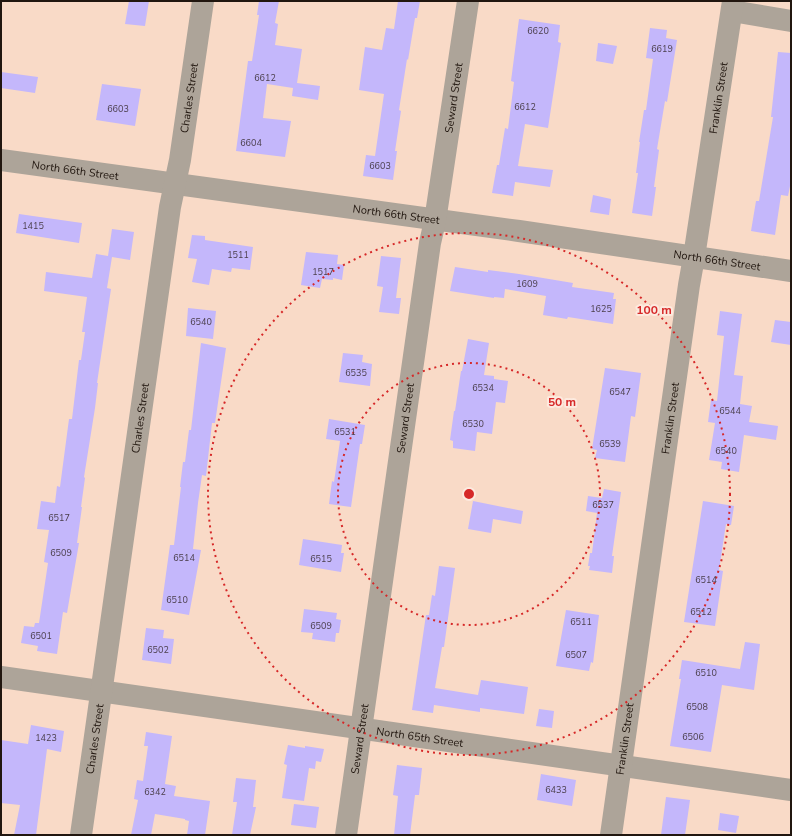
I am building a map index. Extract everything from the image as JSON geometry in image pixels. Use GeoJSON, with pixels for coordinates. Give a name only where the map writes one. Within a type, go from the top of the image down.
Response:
{"type":"FeatureCollection","features":[{"type":"Feature","properties":{"kind":"street","name":"Charles Street"},"geometry":{"type":"LineString","coordinates":[[81,835],[170,207],[180,160],[203,1]]}},
{"type":"Feature","properties":{"kind":"street","name":"Seward Street"},"geometry":{"type":"LineString","coordinates":[[346,835],[430,243],[435,221],[468,1]]}},
{"type":"Feature","properties":{"kind":"street"},"geometry":{"type":"LineString","coordinates":[[732,6],[791,21]]}},
{"type":"Feature","properties":{"kind":"street","name":"Franklin Street"},"geometry":{"type":"LineString","coordinates":[[611,835],[687,301],[732,6]]}},
{"type":"Feature","properties":{"kind":"street","name":"North 66th Street"},"geometry":{"type":"LineString","coordinates":[[1,160],[435,221],[519,231],[791,271]]}},
{"type":"Feature","properties":{"kind":"street","name":"North 65th Street"},"geometry":{"type":"LineString","coordinates":[[1,677],[791,790]]}},
{"type":"Feature","properties":{"kind":"building"},"geometry":{"type":"Polygon","coordinates":[[[129,1],[149,1],[145,26],[125,24],[129,1]]]}},
{"type":"Feature","properties":{"kind":"building"},"geometry":{"type":"Polygon","coordinates":[[[259,1],[279,1],[275,23],[278,24],[275,45],[302,49],[297,83],[320,86],[318,100],[292,96],[293,88],[267,84],[263,118],[291,121],[285,157],[236,151],[248,61],[252,61],[259,15],[257,15],[259,1]]]}},
{"type":"Feature","properties":{"kind":"building"},"geometry":{"type":"Polygon","coordinates":[[[398,1],[420,1],[417,18],[415,18],[408,60],[407,59],[399,110],[401,111],[395,151],[397,151],[393,180],[363,176],[366,155],[375,156],[384,94],[359,90],[365,47],[382,50],[386,28],[394,29],[398,1]]]}},
{"type":"Feature","properties":{"kind":"building"},"geometry":{"type":"Polygon","coordinates":[[[519,19],[560,25],[558,42],[561,43],[548,128],[525,124],[518,166],[553,170],[550,187],[515,182],[513,196],[492,193],[497,165],[499,165],[505,128],[508,129],[514,82],[511,81],[519,19]]]}},
{"type":"Feature","properties":{"kind":"building"},"geometry":{"type":"Polygon","coordinates":[[[650,28],[667,30],[666,38],[677,40],[667,102],[665,101],[657,149],[659,150],[652,216],[632,213],[638,173],[636,173],[639,142],[644,110],[646,110],[653,59],[646,58],[650,28]]]}},
{"type":"Feature","properties":{"kind":"building"},"geometry":{"type":"Polygon","coordinates":[[[598,43],[617,46],[613,64],[596,61],[598,43]]]}},
{"type":"Feature","properties":{"kind":"building"},"geometry":{"type":"Polygon","coordinates":[[[778,52],[791,53],[791,181],[788,196],[781,195],[775,235],[751,231],[756,201],[759,201],[773,117],[771,117],[778,52]]]}},
{"type":"Feature","properties":{"kind":"building"},"geometry":{"type":"Polygon","coordinates":[[[1,72],[38,77],[35,93],[1,88],[1,72]]]}},
{"type":"Feature","properties":{"kind":"building"},"geometry":{"type":"Polygon","coordinates":[[[102,84],[141,89],[135,126],[96,120],[102,84]]]}},
{"type":"Feature","properties":{"kind":"building"},"geometry":{"type":"Polygon","coordinates":[[[593,195],[611,199],[609,215],[590,212],[593,195]]]}},
{"type":"Feature","properties":{"kind":"building"},"geometry":{"type":"Polygon","coordinates":[[[19,214],[82,223],[79,243],[16,233],[19,214]]]}},
{"type":"Feature","properties":{"kind":"building"},"geometry":{"type":"Polygon","coordinates":[[[112,229],[134,232],[130,260],[112,257],[107,288],[111,289],[84,477],[77,543],[79,543],[67,613],[63,612],[57,654],[37,651],[38,646],[21,643],[24,626],[34,627],[35,623],[39,623],[48,563],[44,562],[49,530],[37,529],[41,501],[55,503],[57,486],[60,487],[69,419],[72,419],[79,360],[81,360],[85,332],[82,332],[87,297],[44,291],[46,272],[92,278],[96,254],[108,256],[112,229]]]}},
{"type":"Feature","properties":{"kind":"building"},"geometry":{"type":"Polygon","coordinates":[[[192,235],[205,236],[205,240],[253,247],[250,270],[232,268],[231,272],[212,269],[209,285],[192,282],[197,259],[188,258],[192,235]]]}},
{"type":"Feature","properties":{"kind":"building"},"geometry":{"type":"Polygon","coordinates":[[[306,252],[338,255],[337,264],[344,265],[342,280],[333,278],[333,280],[322,279],[320,288],[301,285],[306,252]]]}},
{"type":"Feature","properties":{"kind":"building"},"geometry":{"type":"Polygon","coordinates":[[[381,256],[401,258],[396,298],[401,298],[399,314],[379,312],[383,287],[377,286],[381,256]]]}},
{"type":"Feature","properties":{"kind":"building"},"geometry":{"type":"Polygon","coordinates":[[[455,267],[488,272],[488,270],[519,274],[573,283],[572,287],[614,293],[613,299],[616,299],[613,324],[568,317],[567,319],[543,315],[546,296],[505,289],[504,298],[494,298],[450,291],[455,267]]]}},
{"type":"Feature","properties":{"kind":"building"},"geometry":{"type":"Polygon","coordinates":[[[188,308],[216,311],[213,339],[186,336],[188,308]]]}},
{"type":"Feature","properties":{"kind":"building"},"geometry":{"type":"Polygon","coordinates":[[[720,311],[742,314],[734,375],[743,376],[740,404],[752,406],[749,422],[778,426],[776,440],[744,435],[739,472],[721,469],[722,462],[709,460],[715,423],[708,422],[711,400],[717,401],[724,336],[717,335],[720,311]]]}},
{"type":"Feature","properties":{"kind":"building"},"geometry":{"type":"Polygon","coordinates":[[[775,320],[791,322],[791,345],[771,342],[775,320]]]}},
{"type":"Feature","properties":{"kind":"building"},"geometry":{"type":"Polygon","coordinates":[[[468,339],[489,343],[484,375],[494,376],[494,379],[508,381],[505,403],[496,402],[492,434],[477,432],[475,451],[453,448],[453,441],[450,440],[461,371],[468,339]]]}},
{"type":"Feature","properties":{"kind":"building"},"geometry":{"type":"Polygon","coordinates":[[[201,343],[226,348],[215,423],[212,423],[206,476],[202,475],[198,503],[193,549],[201,550],[189,615],[161,610],[170,545],[174,545],[183,462],[185,462],[189,430],[191,430],[201,343]]]}},
{"type":"Feature","properties":{"kind":"building"},"geometry":{"type":"Polygon","coordinates":[[[343,353],[363,355],[362,362],[372,364],[370,386],[339,382],[343,353]]]}},
{"type":"Feature","properties":{"kind":"building"},"geometry":{"type":"Polygon","coordinates":[[[605,368],[641,373],[635,417],[631,416],[625,462],[595,458],[597,450],[592,449],[605,368]]]}},
{"type":"Feature","properties":{"kind":"building"},"geometry":{"type":"Polygon","coordinates":[[[329,419],[365,425],[362,444],[360,444],[351,507],[329,504],[340,441],[326,439],[329,419]]]}},
{"type":"Feature","properties":{"kind":"building"},"geometry":{"type":"Polygon","coordinates":[[[604,489],[621,492],[612,556],[614,556],[612,573],[589,570],[590,566],[588,566],[590,553],[592,553],[597,513],[586,511],[588,496],[602,498],[604,489]]]}},
{"type":"Feature","properties":{"kind":"building"},"geometry":{"type":"Polygon","coordinates":[[[473,501],[523,511],[521,524],[493,519],[491,533],[468,529],[473,501]]]}},
{"type":"Feature","properties":{"kind":"building"},"geometry":{"type":"Polygon","coordinates":[[[703,501],[734,506],[731,525],[726,524],[719,570],[723,571],[715,626],[684,622],[703,501]]]}},
{"type":"Feature","properties":{"kind":"building"},"geometry":{"type":"Polygon","coordinates":[[[303,539],[342,545],[341,553],[344,553],[341,572],[299,565],[303,539]]]}},
{"type":"Feature","properties":{"kind":"building"},"geometry":{"type":"Polygon","coordinates":[[[439,566],[455,568],[444,647],[442,647],[435,688],[478,695],[481,680],[528,687],[524,714],[480,708],[480,712],[434,705],[433,713],[412,710],[426,615],[429,615],[432,595],[435,596],[439,566]]]}},
{"type":"Feature","properties":{"kind":"building"},"geometry":{"type":"Polygon","coordinates":[[[304,609],[337,613],[336,619],[341,620],[339,633],[336,633],[335,642],[312,639],[313,633],[301,632],[304,609]]]}},
{"type":"Feature","properties":{"kind":"building"},"geometry":{"type":"Polygon","coordinates":[[[566,610],[599,615],[593,663],[591,662],[589,671],[556,666],[566,610]]]}},
{"type":"Feature","properties":{"kind":"building"},"geometry":{"type":"Polygon","coordinates":[[[146,628],[164,630],[163,638],[174,639],[171,664],[142,660],[146,628]]]}},
{"type":"Feature","properties":{"kind":"building"},"geometry":{"type":"Polygon","coordinates":[[[745,642],[760,644],[754,690],[722,685],[711,752],[670,746],[681,679],[679,679],[682,660],[740,669],[745,642]]]}},
{"type":"Feature","properties":{"kind":"building"},"geometry":{"type":"Polygon","coordinates":[[[539,709],[554,711],[552,728],[536,726],[539,709]]]}},
{"type":"Feature","properties":{"kind":"building"},"geometry":{"type":"Polygon","coordinates":[[[31,725],[64,731],[61,752],[47,749],[36,835],[14,835],[20,805],[1,803],[1,740],[28,744],[31,725]]]}},
{"type":"Feature","properties":{"kind":"building"},"geometry":{"type":"Polygon","coordinates":[[[146,732],[172,736],[165,784],[176,786],[174,796],[210,801],[205,835],[187,835],[189,821],[185,819],[155,814],[151,835],[131,835],[138,800],[134,799],[137,780],[143,781],[148,746],[144,746],[146,732]]]}},
{"type":"Feature","properties":{"kind":"building"},"geometry":{"type":"Polygon","coordinates":[[[288,745],[324,749],[321,762],[316,761],[315,769],[309,768],[304,801],[282,798],[287,765],[284,764],[288,745]]]}},
{"type":"Feature","properties":{"kind":"building"},"geometry":{"type":"Polygon","coordinates":[[[397,765],[422,768],[419,795],[415,795],[410,835],[394,835],[398,796],[393,795],[397,765]]]}},
{"type":"Feature","properties":{"kind":"building"},"geometry":{"type":"Polygon","coordinates":[[[541,774],[576,780],[572,806],[537,800],[541,774]]]}},
{"type":"Feature","properties":{"kind":"building"},"geometry":{"type":"Polygon","coordinates":[[[236,778],[256,780],[253,807],[256,807],[250,835],[232,835],[237,802],[233,802],[236,778]]]}},
{"type":"Feature","properties":{"kind":"building"},"geometry":{"type":"Polygon","coordinates":[[[666,797],[690,800],[685,835],[661,835],[666,797]]]}},
{"type":"Feature","properties":{"kind":"building"},"geometry":{"type":"Polygon","coordinates":[[[294,804],[319,807],[316,828],[291,825],[294,804]]]}},
{"type":"Feature","properties":{"kind":"building"},"geometry":{"type":"Polygon","coordinates":[[[720,813],[739,816],[736,833],[718,830],[720,813]]]}}]}
